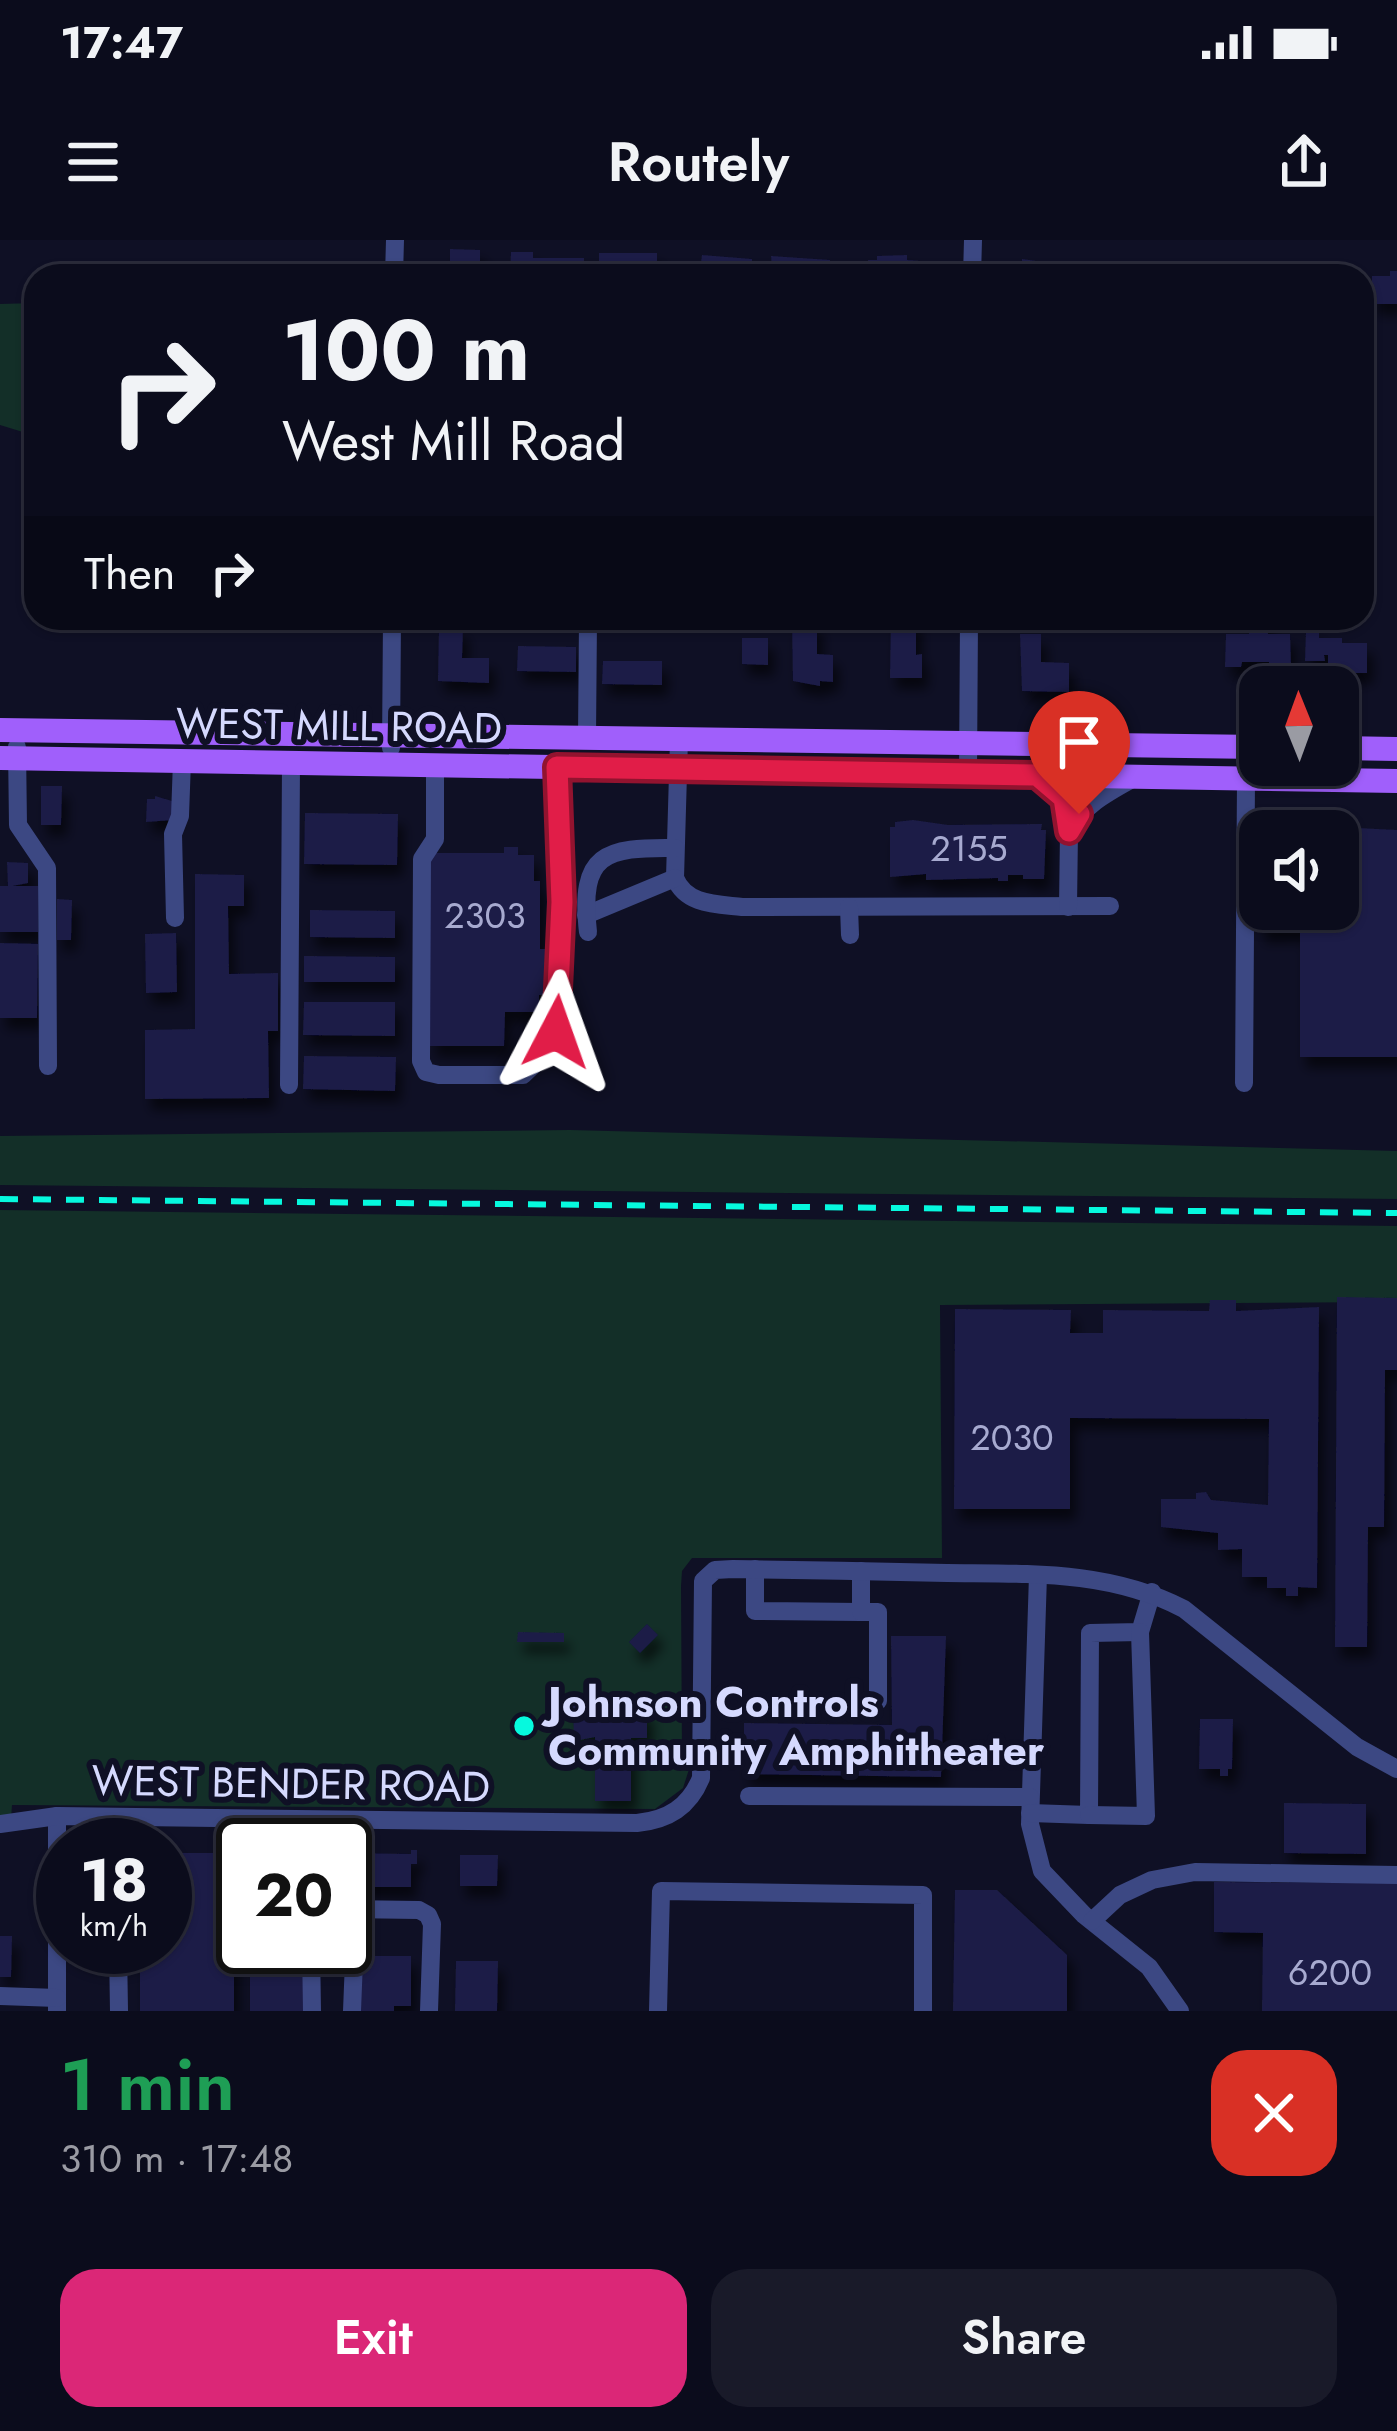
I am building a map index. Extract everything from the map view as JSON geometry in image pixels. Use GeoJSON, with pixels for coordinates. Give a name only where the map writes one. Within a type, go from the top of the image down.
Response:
{"type":"FeatureCollection","features":[{"type":"Feature","properties":{"kind":"main road","name":"WEST MILL ROAD"},"geometry":{"type":"LineString","coordinates":[[9,730],[1239,746]]}},
{"type":"Feature","properties":{"kind":"main road"},"geometry":{"type":"LineString","coordinates":[[1359,748],[1397,749]]}},
{"type":"Feature","properties":{"kind":"main road","name":"WEST MILL ROAD"},"geometry":{"type":"LineString","coordinates":[[9,758],[679,769],[868,783],[968,774],[1397,781]]}},
{"type":"Feature","properties":{"kind":"street"},"geometry":{"type":"LineString","coordinates":[[391,765],[392,630]]}},
{"type":"Feature","properties":{"kind":"street"},"geometry":{"type":"LineString","coordinates":[[587,737],[588,630]]}},
{"type":"Feature","properties":{"kind":"street"},"geometry":{"type":"LineString","coordinates":[[968,774],[969,630]]}},
{"type":"Feature","properties":{"kind":"street"},"geometry":{"type":"LineString","coordinates":[[9,730],[18,825],[47,868],[48,1066]]}},
{"type":"Feature","properties":{"kind":"street"},"geometry":{"type":"LineString","coordinates":[[679,739],[675,878],[679,889],[709,903],[1110,907]]}},
{"type":"Feature","properties":{"kind":"street"},"geometry":{"type":"LineString","coordinates":[[1230,746],[1238,778],[1244,1083]]}},
{"type":"Feature","properties":{"kind":"street"},"geometry":{"type":"LineString","coordinates":[[175,918],[173,834],[180,816],[182,761]]}},
{"type":"Feature","properties":{"kind":"street"},"geometry":{"type":"LineString","coordinates":[[289,1085],[291,763]]}},
{"type":"Feature","properties":{"kind":"street"},"geometry":{"type":"LineString","coordinates":[[435,765],[435,839],[422,859],[421,1061],[426,1072],[439,1075],[523,1075],[546,1053],[556,1032],[562,902],[557,767]]}},
{"type":"Feature","properties":{"kind":"street"},"geometry":{"type":"LineString","coordinates":[[1037,775],[1064,798],[1069,831],[1068,907]]}},
{"type":"Feature","properties":{"kind":"street"},"geometry":{"type":"LineString","coordinates":[[1069,831],[1079,814],[1100,796],[1137,777]]}},
{"type":"Feature","properties":{"kind":"street"},"geometry":{"type":"LineString","coordinates":[[675,848],[628,848],[599,861],[588,883],[587,923],[675,878]]}},
{"type":"Feature","properties":{"kind":"street"},"geometry":{"type":"LineString","coordinates":[[849,907],[850,935]]}},
{"type":"Feature","properties":{"kind":"street"},"geometry":{"type":"LineString","coordinates":[[755,1569],[754,1610],[878,1612],[878,1701]]}},
{"type":"Feature","properties":{"kind":"street","name":"WEST BENDER ROAD"},"geometry":{"type":"LineString","coordinates":[[56,1816],[637,1823],[665,1817],[688,1801],[701,1778],[703,1581],[715,1570],[1038,1575],[1103,1580],[1152,1592],[1184,1609],[1357,1748],[1396,1762]]}},
{"type":"Feature","properties":{"kind":"street"},"geometry":{"type":"LineString","coordinates":[[861,1571],[862,1612]]}},
{"type":"Feature","properties":{"kind":"street"},"geometry":{"type":"LineString","coordinates":[[1038,1575],[1030,1805],[1042,1871],[1091,1921],[1149,1967],[1180,2011]]}},
{"type":"Feature","properties":{"kind":"street"},"geometry":{"type":"LineString","coordinates":[[749,1796],[1030,1805],[1089,1815],[1146,1816],[1140,1632],[1152,1592]]}},
{"type":"Feature","properties":{"kind":"street"},"geometry":{"type":"LineString","coordinates":[[1089,1815],[1090,1633],[1140,1632]]}},
{"type":"Feature","properties":{"kind":"street"},"geometry":{"type":"LineString","coordinates":[[0,1825],[56,1816]]}},
{"type":"Feature","properties":{"kind":"street"},"geometry":{"type":"LineString","coordinates":[[1091,1921],[1120,1894],[1152,1880],[1196,1872],[1397,1875]]}},
{"type":"Feature","properties":{"kind":"street"},"geometry":{"type":"LineString","coordinates":[[658,2011],[661,1891],[923,1895],[923,2011]]}},
{"type":"Feature","properties":{"kind":"street"},"geometry":{"type":"LineString","coordinates":[[372,1913],[419,1910],[428,1915],[432,1924],[429,2011]]}},
{"type":"Feature","properties":{"kind":"street"},"geometry":{"type":"LineString","coordinates":[[0,1996],[57,2005],[58,1974]]}},
{"type":"Feature","properties":{"kind":"street"},"geometry":{"type":"LineString","coordinates":[[118,1974],[119,2011]]}},
{"type":"Feature","properties":{"kind":"street"},"geometry":{"type":"LineString","coordinates":[[311,1974],[312,2011]]}},
{"type":"Feature","properties":{"kind":"street"},"geometry":{"type":"LineString","coordinates":[[352,1974],[352,2011]]}},
{"type":"Feature","properties":{"kind":"green space"},"geometry":{"type":"Polygon","coordinates":[[[24,303],[24,432],[0,425],[0,304],[24,303]]]}},
{"type":"Feature","properties":{"kind":"green space"},"geometry":{"type":"Polygon","coordinates":[[[570,1130],[1397,1151],[1397,1199],[0,1185],[0,1136],[570,1130]]]}},
{"type":"Feature","properties":{"kind":"green space"},"geometry":{"type":"Polygon","coordinates":[[[0,1210],[1397,1226],[1397,1302],[940,1305],[942,1558],[692,1558],[682,1571],[681,1586],[682,1759],[692,1760],[683,1788],[655,1809],[12,1805],[11,1819],[0,1819],[0,1210]]]}},
{"type":"Feature","properties":{"kind":"building"},"geometry":{"type":"Polygon","coordinates":[[[450,249],[480,250],[480,264],[450,264],[450,249]]]}},
{"type":"Feature","properties":{"kind":"building"},"geometry":{"type":"Polygon","coordinates":[[[511,252],[533,252],[533,258],[584,258],[584,264],[510,264],[511,252]]]}},
{"type":"Feature","properties":{"kind":"building"},"geometry":{"type":"Polygon","coordinates":[[[599,253],[657,253],[657,264],[599,264],[599,253]]]}},
{"type":"Feature","properties":{"kind":"building"},"geometry":{"type":"Polygon","coordinates":[[[702,255],[752,259],[752,264],[684,264],[701,263],[702,255]]]}},
{"type":"Feature","properties":{"kind":"building"},"geometry":{"type":"Polygon","coordinates":[[[907,255],[907,260],[920,264],[869,264],[877,256],[907,255]]]}},
{"type":"Feature","properties":{"kind":"building"},"geometry":{"type":"Polygon","coordinates":[[[771,256],[830,260],[830,264],[772,264],[771,256]]]}},
{"type":"Feature","properties":{"kind":"building"},"geometry":{"type":"Polygon","coordinates":[[[1390,271],[1397,271],[1397,304],[1374,304],[1374,276],[1390,276],[1390,271]]]}},
{"type":"Feature","properties":{"kind":"building"},"geometry":{"type":"Polygon","coordinates":[[[439,630],[463,630],[462,658],[489,658],[489,683],[438,681],[439,630]]]}},
{"type":"Feature","properties":{"kind":"building"},"geometry":{"type":"Polygon","coordinates":[[[792,630],[817,630],[817,654],[833,655],[833,682],[820,681],[820,686],[793,681],[792,630]]]}},
{"type":"Feature","properties":{"kind":"building"},"geometry":{"type":"Polygon","coordinates":[[[891,630],[916,630],[922,678],[890,678],[891,630]]]}},
{"type":"Feature","properties":{"kind":"building"},"geometry":{"type":"Polygon","coordinates":[[[1268,630],[1268,634],[1290,634],[1291,666],[1242,662],[1239,667],[1225,667],[1226,634],[1268,630]]]}},
{"type":"Feature","properties":{"kind":"building"},"geometry":{"type":"Polygon","coordinates":[[[1306,630],[1319,630],[1319,638],[1342,638],[1342,643],[1367,643],[1367,673],[1359,673],[1359,666],[1328,666],[1328,655],[1325,661],[1305,661],[1306,630]]]}},
{"type":"Feature","properties":{"kind":"building"},"geometry":{"type":"Polygon","coordinates":[[[1020,634],[1041,634],[1041,662],[1069,663],[1069,692],[1022,691],[1020,634]]]}},
{"type":"Feature","properties":{"kind":"building"},"geometry":{"type":"Polygon","coordinates":[[[742,638],[768,638],[768,665],[742,664],[742,638]]]}},
{"type":"Feature","properties":{"kind":"building"},"geometry":{"type":"Polygon","coordinates":[[[518,646],[576,647],[576,672],[517,671],[518,646]]]}},
{"type":"Feature","properties":{"kind":"building"},"geometry":{"type":"Polygon","coordinates":[[[603,661],[662,661],[662,685],[602,684],[603,661]]]}},
{"type":"Feature","properties":{"kind":"building"},"geometry":{"type":"Polygon","coordinates":[[[41,786],[62,786],[61,825],[41,825],[41,786]]]}},
{"type":"Feature","properties":{"kind":"building"},"geometry":{"type":"Polygon","coordinates":[[[155,796],[172,801],[172,820],[146,822],[147,799],[155,796]]]}},
{"type":"Feature","properties":{"kind":"building"},"geometry":{"type":"Polygon","coordinates":[[[305,813],[398,814],[397,865],[304,864],[305,813]]]}},
{"type":"Feature","properties":{"kind":"building"},"geometry":{"type":"Polygon","coordinates":[[[913,820],[948,825],[1042,824],[1041,830],[1046,830],[1044,879],[1023,879],[1023,875],[1008,875],[1008,881],[926,880],[926,874],[890,877],[890,827],[913,820]]]}},
{"type":"Feature","properties":{"kind":"building"},"geometry":{"type":"Polygon","coordinates":[[[1359,828],[1397,830],[1397,1057],[1300,1057],[1300,931],[1259,930],[1359,930],[1359,828]]]}},
{"type":"Feature","properties":{"kind":"building"},"geometry":{"type":"Polygon","coordinates":[[[504,847],[518,847],[518,855],[534,855],[534,881],[540,881],[540,949],[552,949],[552,995],[539,995],[539,1012],[505,1012],[504,1046],[430,1046],[430,853],[504,853],[504,847]]]}},
{"type":"Feature","properties":{"kind":"building"},"geometry":{"type":"Polygon","coordinates":[[[7,862],[28,863],[28,883],[12,886],[38,886],[38,932],[0,932],[0,886],[8,886],[7,862]]]}},
{"type":"Feature","properties":{"kind":"building"},"geometry":{"type":"Polygon","coordinates":[[[195,874],[244,875],[244,906],[228,906],[229,974],[278,973],[278,1031],[268,1031],[269,1098],[145,1099],[145,1030],[195,1029],[195,874]]]}},
{"type":"Feature","properties":{"kind":"building"},"geometry":{"type":"Polygon","coordinates":[[[57,899],[72,900],[71,940],[57,940],[57,899]]]}},
{"type":"Feature","properties":{"kind":"building"},"geometry":{"type":"Polygon","coordinates":[[[310,910],[395,911],[395,938],[310,937],[310,910]]]}},
{"type":"Feature","properties":{"kind":"building"},"geometry":{"type":"Polygon","coordinates":[[[176,933],[177,992],[146,993],[145,934],[176,933]]]}},
{"type":"Feature","properties":{"kind":"building"},"geometry":{"type":"Polygon","coordinates":[[[0,943],[38,944],[37,1018],[0,1018],[0,943]]]}},
{"type":"Feature","properties":{"kind":"building"},"geometry":{"type":"Polygon","coordinates":[[[304,956],[395,957],[395,982],[304,982],[304,956]]]}},
{"type":"Feature","properties":{"kind":"building"},"geometry":{"type":"Polygon","coordinates":[[[304,1002],[395,1002],[395,1036],[303,1035],[304,1002]]]}},
{"type":"Feature","properties":{"kind":"building"},"geometry":{"type":"Polygon","coordinates":[[[304,1056],[396,1057],[395,1091],[303,1089],[304,1056]]]}},
{"type":"Feature","properties":{"kind":"building"},"geometry":{"type":"Polygon","coordinates":[[[1337,1297],[1397,1298],[1397,1370],[1385,1370],[1384,1527],[1368,1527],[1367,1647],[1335,1647],[1337,1297]]]}},
{"type":"Feature","properties":{"kind":"building"},"geometry":{"type":"Polygon","coordinates":[[[1210,1300],[1236,1300],[1236,1311],[1319,1307],[1317,1588],[1298,1587],[1298,1596],[1286,1596],[1286,1588],[1267,1588],[1267,1577],[1242,1577],[1242,1549],[1218,1550],[1218,1533],[1161,1527],[1161,1499],[1196,1499],[1196,1493],[1206,1492],[1211,1500],[1268,1505],[1269,1419],[1070,1418],[1070,1509],[954,1509],[955,1309],[1071,1310],[1070,1333],[1103,1333],[1103,1310],[1209,1311],[1210,1300]]]}},
{"type":"Feature","properties":{"kind":"building"},"geometry":{"type":"Polygon","coordinates":[[[647,1624],[658,1635],[640,1653],[629,1642],[647,1624]]]}},
{"type":"Feature","properties":{"kind":"building"},"geometry":{"type":"Polygon","coordinates":[[[518,1632],[564,1633],[564,1642],[517,1642],[518,1632]]]}},
{"type":"Feature","properties":{"kind":"building"},"geometry":{"type":"Polygon","coordinates":[[[891,1636],[946,1636],[941,1777],[744,1774],[744,1723],[892,1725],[891,1636]]]}},
{"type":"Feature","properties":{"kind":"building"},"geometry":{"type":"Polygon","coordinates":[[[573,1704],[647,1709],[647,1738],[631,1738],[631,1801],[595,1801],[595,1737],[574,1741],[573,1704]]]}},
{"type":"Feature","properties":{"kind":"building"},"geometry":{"type":"Polygon","coordinates":[[[1200,1719],[1233,1719],[1228,1776],[1220,1776],[1220,1769],[1199,1769],[1200,1719]]]}},
{"type":"Feature","properties":{"kind":"building"},"geometry":{"type":"Polygon","coordinates":[[[1284,1803],[1366,1804],[1366,1854],[1284,1853],[1284,1803]]]}},
{"type":"Feature","properties":{"kind":"building"},"geometry":{"type":"Polygon","coordinates":[[[417,1850],[417,1864],[411,1864],[411,1887],[372,1887],[372,1853],[417,1850]]]}},
{"type":"Feature","properties":{"kind":"building"},"geometry":{"type":"Polygon","coordinates":[[[192,1853],[216,1853],[216,1974],[234,1974],[234,2011],[140,2011],[140,1974],[192,1974],[192,1853]]]}},
{"type":"Feature","properties":{"kind":"building"},"geometry":{"type":"Polygon","coordinates":[[[460,1855],[498,1855],[497,1886],[460,1886],[460,1855]]]}},
{"type":"Feature","properties":{"kind":"building"},"geometry":{"type":"Polygon","coordinates":[[[1214,1882],[1397,1883],[1397,2011],[1262,2011],[1263,1933],[1214,1932],[1214,1882]]]}},
{"type":"Feature","properties":{"kind":"building"},"geometry":{"type":"Polygon","coordinates":[[[955,1890],[997,1890],[1067,1955],[1067,2011],[953,2011],[955,1890]]]}},
{"type":"Feature","properties":{"kind":"building"},"geometry":{"type":"Polygon","coordinates":[[[0,1936],[12,1936],[11,1977],[0,1977],[0,1936]]]}},
{"type":"Feature","properties":{"kind":"building"},"geometry":{"type":"Polygon","coordinates":[[[372,1956],[411,1956],[411,2006],[361,2011],[360,1974],[372,1974],[372,1956]]]}},
{"type":"Feature","properties":{"kind":"building"},"geometry":{"type":"Polygon","coordinates":[[[456,1961],[498,1961],[497,2011],[455,2011],[456,1961]]]}},
{"type":"Feature","properties":{"kind":"building"},"geometry":{"type":"Polygon","coordinates":[[[250,1974],[303,1974],[303,2011],[250,2011],[250,1974]]]}},
{"type":"Feature","properties":{"kind":"railway"},"geometry":{"type":"LineString","coordinates":[[0,1199],[1397,1213]]}},
{"type":"Feature","properties":{"kind":"place","name":"Johnson Controls Community Amphitheater"},"geometry":{"type":"Point","coordinates":[524,1726]}},
{"type":"Feature","properties":{"kind":"route"},"geometry":{"type":"LineString","coordinates":[[556,1032],[562,902],[557,767],[1037,775],[1064,798],[1069,831],[1079,814]]}}]}
